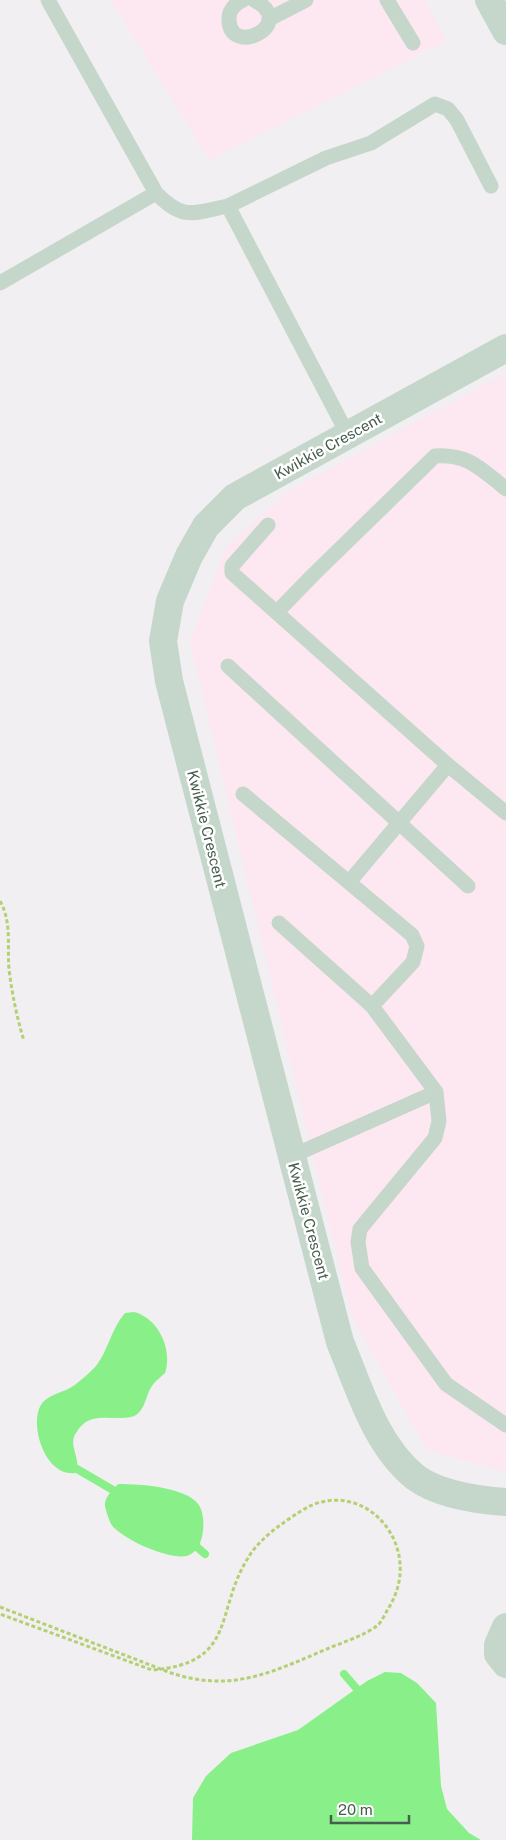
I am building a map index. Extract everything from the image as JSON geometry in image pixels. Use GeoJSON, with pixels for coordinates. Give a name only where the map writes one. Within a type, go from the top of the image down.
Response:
{"type":"FeatureCollection","features":[{"type":"Feature","properties":{"kind":"street"},"geometry":{"type":"LineString","coordinates":[[489,0],[506,31]]}},
{"type":"Feature","properties":{"kind":"street","name":"Kwikkie Crescent"},"geometry":{"type":"LineString","coordinates":[[506,348],[235,497],[206,526],[189,556],[170,601],[163,641],[169,681],[340,1342],[383,1440],[402,1464],[417,1478],[439,1488],[486,1501],[506,1502]]}},
{"type":"Feature","properties":{"kind":"street"},"geometry":{"type":"LineString","coordinates":[[506,1626],[498,1645],[498,1654],[506,1664]]}},
{"type":"Feature","properties":{"kind":"lane"},"geometry":{"type":"LineString","coordinates":[[48,0],[156,193],[170,208],[187,214],[228,206],[326,158],[371,143],[435,104],[448,109],[457,120],[491,186]]}},
{"type":"Feature","properties":{"kind":"lane"},"geometry":{"type":"LineString","coordinates":[[243,0],[231,9],[229,18],[236,34],[244,38],[252,38],[261,34],[266,28],[269,19],[262,1]]}},
{"type":"Feature","properties":{"kind":"lane"},"geometry":{"type":"LineString","coordinates":[[269,19],[306,0]]}},
{"type":"Feature","properties":{"kind":"lane"},"geometry":{"type":"LineString","coordinates":[[387,0],[413,44]]}},
{"type":"Feature","properties":{"kind":"lane"},"geometry":{"type":"LineString","coordinates":[[0,283],[156,193]]}},
{"type":"Feature","properties":{"kind":"lane"},"geometry":{"type":"LineString","coordinates":[[228,206],[348,435]]}},
{"type":"Feature","properties":{"kind":"lane"},"geometry":{"type":"LineString","coordinates":[[277,612],[313,574],[435,456],[453,455],[472,462],[506,489]]}},
{"type":"Feature","properties":{"kind":"lane"},"geometry":{"type":"LineString","coordinates":[[268,525],[232,566],[231,570],[448,765],[506,813]]}},
{"type":"Feature","properties":{"kind":"lane"},"geometry":{"type":"LineString","coordinates":[[228,666],[468,886]]}},
{"type":"Feature","properties":{"kind":"lane"},"geometry":{"type":"LineString","coordinates":[[350,881],[448,765]]}},
{"type":"Feature","properties":{"kind":"lane"},"geometry":{"type":"LineString","coordinates":[[243,794],[350,881],[412,935],[417,946],[413,962],[372,1006]]}},
{"type":"Feature","properties":{"kind":"lane"},"geometry":{"type":"LineString","coordinates":[[279,923],[372,1006],[436,1092],[439,1121],[435,1138],[360,1229],[358,1242],[362,1268],[446,1384],[506,1425]]}},
{"type":"Feature","properties":{"kind":"lane"},"geometry":{"type":"LineString","coordinates":[[292,1156],[436,1092]]}},
{"type":"Feature","properties":{"kind":"path"},"geometry":{"type":"LineString","coordinates":[[0,901],[9,926],[9,968],[15,1009],[24,1041]]}},
{"type":"Feature","properties":{"kind":"path"},"geometry":{"type":"LineString","coordinates":[[0,1607],[162,1669],[190,1678],[215,1680],[244,1679],[263,1676],[379,1624],[394,1599],[401,1579],[401,1558],[387,1526],[371,1512],[354,1503],[334,1500],[302,1510],[257,1544],[238,1576],[222,1631],[212,1645],[191,1662],[162,1669],[152,1670],[0,1614]]}},
{"type":"Feature","properties":{"kind":"shaded area"},"geometry":{"type":"Polygon","coordinates":[[[111,0],[425,0],[447,41],[209,160],[111,0]]]}},
{"type":"Feature","properties":{"kind":"shaded area"},"geometry":{"type":"Polygon","coordinates":[[[506,373],[506,1472],[427,1450],[351,1315],[190,642],[225,549],[286,493],[506,373]]]}},
{"type":"Feature","properties":{"kind":"shaded area"},"geometry":{"type":"Polygon","coordinates":[[[134,1312],[143,1315],[150,1321],[162,1336],[167,1354],[165,1373],[153,1384],[142,1409],[136,1415],[123,1418],[94,1419],[87,1421],[81,1426],[76,1433],[73,1443],[77,1463],[75,1473],[65,1472],[56,1468],[49,1460],[39,1440],[37,1418],[39,1409],[50,1397],[71,1387],[94,1369],[104,1354],[120,1319],[125,1313],[134,1312]]]}},
{"type":"Feature","properties":{"kind":"shaded area"},"geometry":{"type":"Polygon","coordinates":[[[118,1484],[165,1488],[177,1491],[196,1502],[203,1515],[202,1536],[197,1549],[187,1556],[169,1555],[135,1542],[116,1530],[110,1522],[105,1503],[109,1494],[118,1484]]]}},
{"type":"Feature","properties":{"kind":"shaded area"},"geometry":{"type":"Polygon","coordinates":[[[385,1672],[401,1673],[417,1683],[436,1703],[441,1786],[447,1809],[469,1833],[481,1840],[192,1840],[193,1798],[206,1776],[231,1753],[298,1730],[367,1681],[385,1672]]]}},
{"type":"Feature","properties":{"kind":"waterway"},"geometry":{"type":"LineString","coordinates":[[77,1469],[113,1490]]}},
{"type":"Feature","properties":{"kind":"waterway"},"geometry":{"type":"LineString","coordinates":[[197,1547],[205,1554]]}},
{"type":"Feature","properties":{"kind":"waterway"},"geometry":{"type":"LineString","coordinates":[[344,1674],[357,1689]]}}]}
